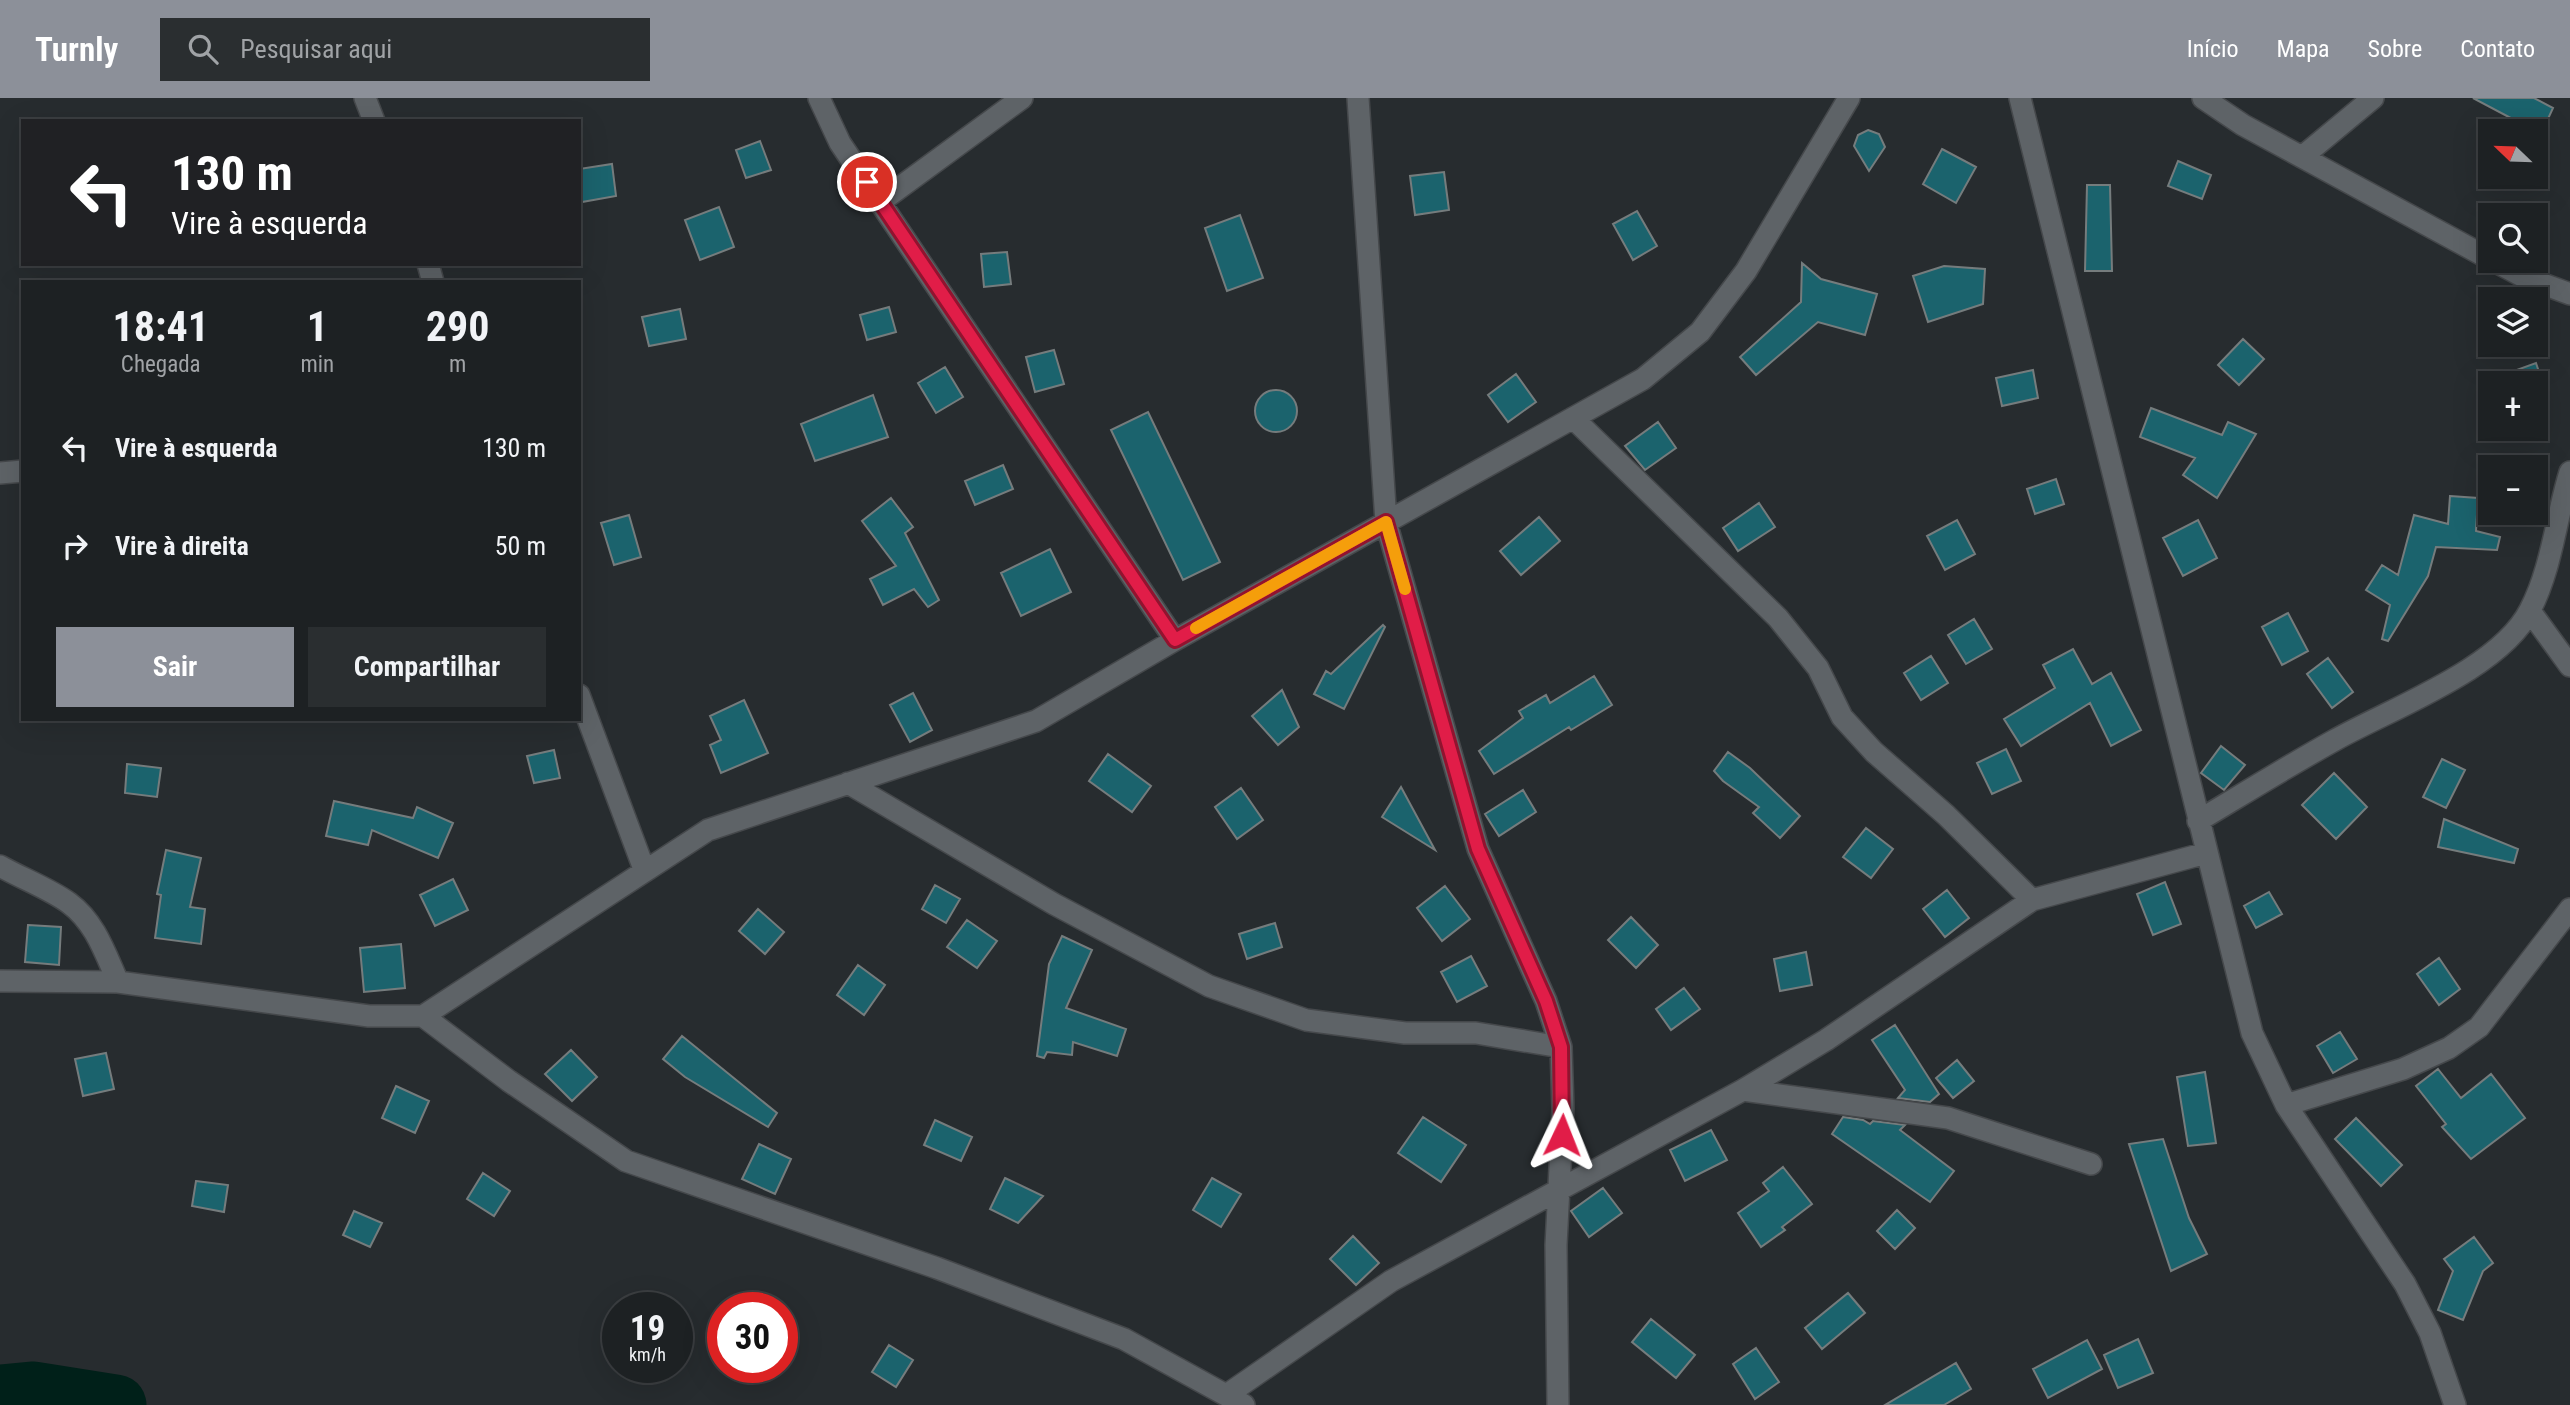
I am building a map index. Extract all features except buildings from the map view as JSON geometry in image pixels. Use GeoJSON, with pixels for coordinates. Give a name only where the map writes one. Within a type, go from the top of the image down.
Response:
{"type":"FeatureCollection","features":[{"type":"Feature","properties":{"kind":"street"},"geometry":{"type":"LineString","coordinates":[[365,98],[373,119]]}},
{"type":"Feature","properties":{"kind":"street"},"geometry":{"type":"LineString","coordinates":[[819,98],[840,143],[1175,640]]}},
{"type":"Feature","properties":{"kind":"street"},"geometry":{"type":"LineString","coordinates":[[880,201],[1022,98]]}},
{"type":"Feature","properties":{"kind":"street"},"geometry":{"type":"LineString","coordinates":[[1358,98],[1386,522],[1478,849],[1546,1001],[1561,1047],[1563,1109],[1556,1245],[1558,1405]]}},
{"type":"Feature","properties":{"kind":"street"},"geometry":{"type":"LineString","coordinates":[[0,981],[118,982],[369,1016],[423,1016],[644,869],[708,830],[1036,721],[1175,640],[1643,379],[1700,332],[1746,271],[1849,98]]}},
{"type":"Feature","properties":{"kind":"street"},"geometry":{"type":"LineString","coordinates":[[2020,98],[2252,1033],[2286,1105],[2405,1284],[2430,1333],[2455,1405]]}},
{"type":"Feature","properties":{"kind":"street"},"geometry":{"type":"LineString","coordinates":[[2203,98],[2243,125],[2478,252]]}},
{"type":"Feature","properties":{"kind":"street"},"geometry":{"type":"LineString","coordinates":[[2302,157],[2373,98]]}},
{"type":"Feature","properties":{"kind":"street"},"geometry":{"type":"LineString","coordinates":[[2516,273],[2570,295]]}},
{"type":"Feature","properties":{"kind":"street"},"geometry":{"type":"LineString","coordinates":[[1573,418],[1778,618],[1818,668],[1842,717],[1874,752],[1946,815],[2032,900]]}},
{"type":"Feature","properties":{"kind":"street"},"geometry":{"type":"LineString","coordinates":[[0,472],[21,471]]}},
{"type":"Feature","properties":{"kind":"street"},"geometry":{"type":"LineString","coordinates":[[2198,821],[2333,741],[2480,664],[2514,635],[2530,611],[2541,585],[2570,472]]}},
{"type":"Feature","properties":{"kind":"street"},"geometry":{"type":"LineString","coordinates":[[2530,611],[2570,666]]}},
{"type":"Feature","properties":{"kind":"street"},"geometry":{"type":"LineString","coordinates":[[581,700],[644,869]]}},
{"type":"Feature","properties":{"kind":"street"},"geometry":{"type":"LineString","coordinates":[[848,783],[1054,904],[1209,986],[1306,1020],[1405,1033],[1476,1032],[1561,1047]]}},
{"type":"Feature","properties":{"kind":"street"},"geometry":{"type":"LineString","coordinates":[[423,1016],[509,1081],[626,1161],[937,1268],[1124,1339],[1236,1399],[1391,1281],[1743,1090],[1826,1040],[2032,900],[2206,853]]}},
{"type":"Feature","properties":{"kind":"street"},"geometry":{"type":"LineString","coordinates":[[0,866],[68,902],[83,916],[97,934],[118,982]]}},
{"type":"Feature","properties":{"kind":"street"},"geometry":{"type":"LineString","coordinates":[[2286,1105],[2403,1069],[2449,1048],[2479,1027],[2570,909]]}},
{"type":"Feature","properties":{"kind":"street"},"geometry":{"type":"LineString","coordinates":[[1743,1090],[1948,1118],[2091,1164]]}},
{"type":"Feature","properties":{"kind":"waterway"},"geometry":{"type":"LineString","coordinates":[[0,1395],[34,1392],[116,1405]]}},
{"type":"Feature","properties":{"kind":"slow traffic"},"geometry":{"type":"LineString","coordinates":[[1196,628],[1386,522],[1405,589]]}},
{"type":"Feature","properties":{"kind":"route"},"geometry":{"type":"LineString","coordinates":[[867,182],[1175,640],[1386,522],[1478,849],[1546,1001],[1561,1047],[1562,1135]]}}]}
